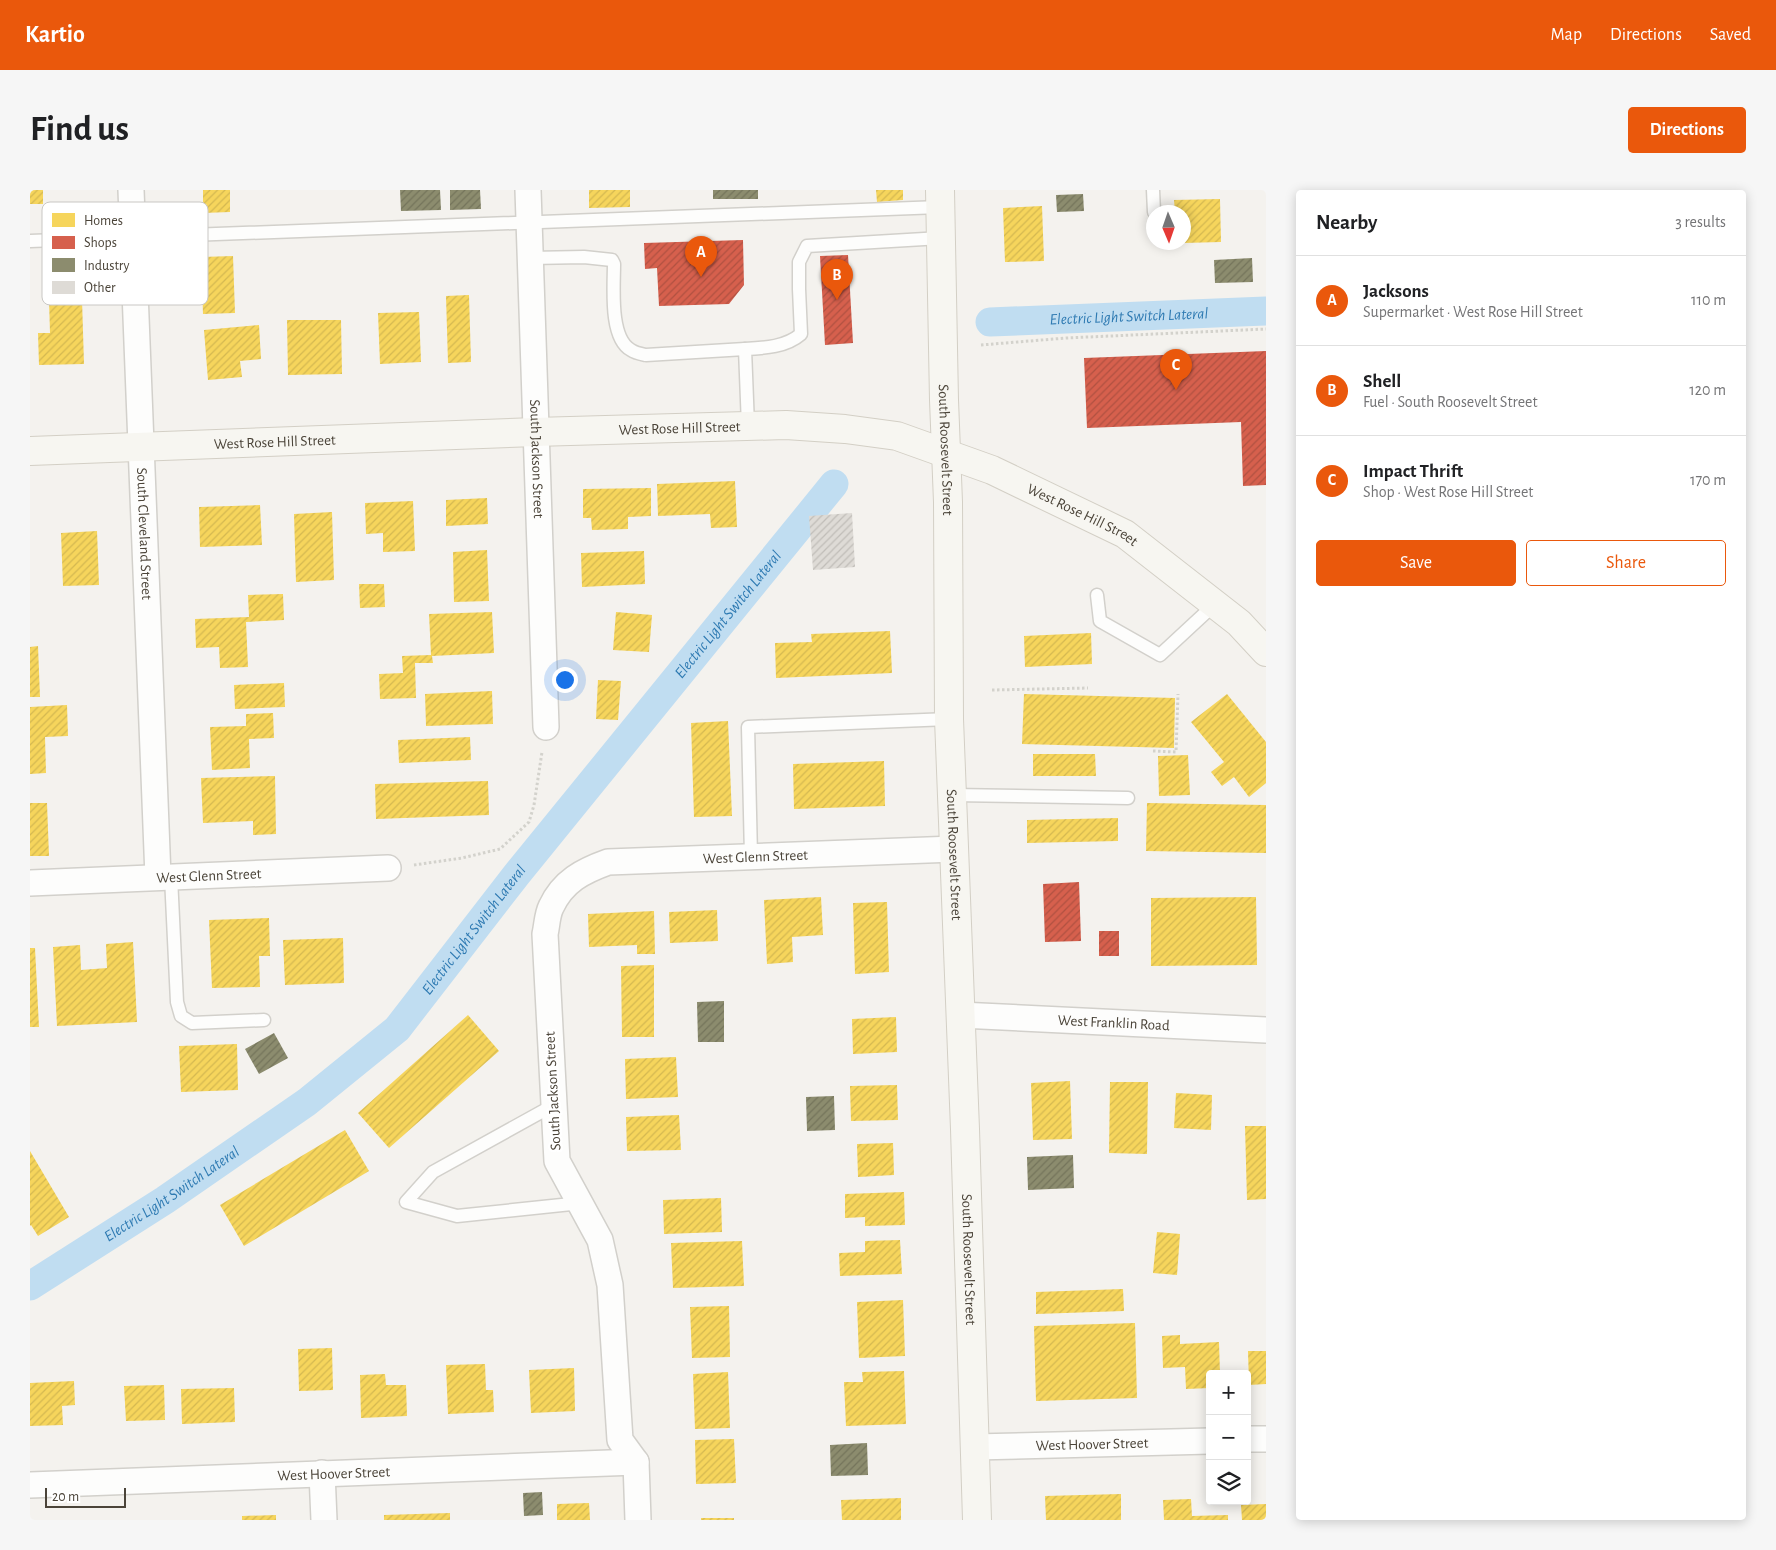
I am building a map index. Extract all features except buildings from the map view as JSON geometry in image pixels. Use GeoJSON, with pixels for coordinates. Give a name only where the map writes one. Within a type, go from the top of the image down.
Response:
{"type":"FeatureCollection","features":[{"type":"Feature","properties":{"kind":"street","name":"South Jackson Street"},"geometry":{"type":"LineString","coordinates":[[528,190],[546,727]]}},
{"type":"Feature","properties":{"kind":"street","name":"South Roosevelt Street"},"geometry":{"type":"LineString","coordinates":[[940,198],[944,400],[947,455],[949,719],[966,1139],[977,1520]]}},
{"type":"Feature","properties":{"kind":"street","name":"South Cleveland Street"},"geometry":{"type":"LineString","coordinates":[[136,305],[141,446],[165,877]]}},
{"type":"Feature","properties":{"kind":"street","name":"West Rose Hill Street"},"geometry":{"type":"LineString","coordinates":[[30,450],[786,425],[845,428],[897,436],[992,470],[1124,534],[1239,623],[1266,652]]}},
{"type":"Feature","properties":{"kind":"street","name":"West Glenn Street"},"geometry":{"type":"LineString","coordinates":[[563,888],[584,871],[608,862],[954,849]]}},
{"type":"Feature","properties":{"kind":"street","name":"West Glenn Street"},"geometry":{"type":"LineString","coordinates":[[30,883],[388,868]]}},
{"type":"Feature","properties":{"kind":"street","name":"South Jackson Street"},"geometry":{"type":"LineString","coordinates":[[563,888],[551,908],[545,934],[557,1161],[582,1203],[600,1240],[610,1285],[620,1440],[636,1462]]}},
{"type":"Feature","properties":{"kind":"street","name":"West Franklin Road"},"geometry":{"type":"LineString","coordinates":[[960,1015],[1266,1030]]}},
{"type":"Feature","properties":{"kind":"street"},"geometry":{"type":"LineString","coordinates":[[1251,1440],[1266,1439]]}},
{"type":"Feature","properties":{"kind":"street","name":"West Hoover Street"},"geometry":{"type":"LineString","coordinates":[[974,1447],[1206,1440]]}},
{"type":"Feature","properties":{"kind":"street","name":"West Hoover Street"},"geometry":{"type":"LineString","coordinates":[[30,1485],[636,1462]]}},
{"type":"Feature","properties":{"kind":"street"},"geometry":{"type":"LineString","coordinates":[[636,1462],[638,1520]]}},
{"type":"Feature","properties":{"kind":"street"},"geometry":{"type":"LineString","coordinates":[[322,1473],[324,1520]]}},
{"type":"Feature","properties":{"kind":"lane"},"geometry":{"type":"LineString","coordinates":[[1153,190],[1154,205]]}},
{"type":"Feature","properties":{"kind":"lane"},"geometry":{"type":"LineString","coordinates":[[208,234],[529,222],[940,198]]}},
{"type":"Feature","properties":{"kind":"lane"},"geometry":{"type":"LineString","coordinates":[[530,258],[584,256],[612,260],[614,264],[615,320],[622,341],[630,350],[646,355],[766,348],[793,341],[801,334],[799,262],[807,246],[941,238]]}},
{"type":"Feature","properties":{"kind":"lane"},"geometry":{"type":"LineString","coordinates":[[745,349],[748,426]]}},
{"type":"Feature","properties":{"kind":"lane"},"geometry":{"type":"LineString","coordinates":[[1097,595],[1100,621],[1160,655],[1215,604]]}},
{"type":"Feature","properties":{"kind":"lane"},"geometry":{"type":"LineString","coordinates":[[751,856],[748,727],[949,719]]}},
{"type":"Feature","properties":{"kind":"lane"},"geometry":{"type":"LineString","coordinates":[[953,795],[1128,798]]}},
{"type":"Feature","properties":{"kind":"lane"},"geometry":{"type":"LineString","coordinates":[[165,877],[177,1002],[182,1016],[192,1023],[264,1020]]}},
{"type":"Feature","properties":{"kind":"lane"},"geometry":{"type":"LineString","coordinates":[[554,1105],[432,1172],[406,1202],[457,1216],[582,1203]]}},
{"type":"Feature","properties":{"kind":"path"},"geometry":{"type":"LineString","coordinates":[[981,345],[1066,338],[1266,329]]}},
{"type":"Feature","properties":{"kind":"path"},"geometry":{"type":"LineString","coordinates":[[992,690],[1088,688]]}},
{"type":"Feature","properties":{"kind":"path"},"geometry":{"type":"LineString","coordinates":[[1153,751],[1176,752],[1178,694]]}},
{"type":"Feature","properties":{"kind":"path"},"geometry":{"type":"LineString","coordinates":[[388,868],[444,861],[500,849],[529,822],[534,805],[546,727]]}},
{"type":"Feature","properties":{"kind":"waterway","name":"Electric Light Switch Lateral"},"geometry":{"type":"LineString","coordinates":[[990,322],[1266,311]]}},
{"type":"Feature","properties":{"kind":"waterway","name":"Electric Light Switch Lateral"},"geometry":{"type":"LineString","coordinates":[[30,1286],[165,1200],[307,1102],[397,1029],[517,874],[834,484]]}},
{"type":"Feature","properties":{"kind":"place","name":"Jacksons"},"geometry":{"type":"Point","coordinates":[701,277]}},
{"type":"Feature","properties":{"kind":"place","name":"Shell"},"geometry":{"type":"Point","coordinates":[837,300]}},
{"type":"Feature","properties":{"kind":"place","name":"Impact Thrift"},"geometry":{"type":"Point","coordinates":[1176,390]}}]}
